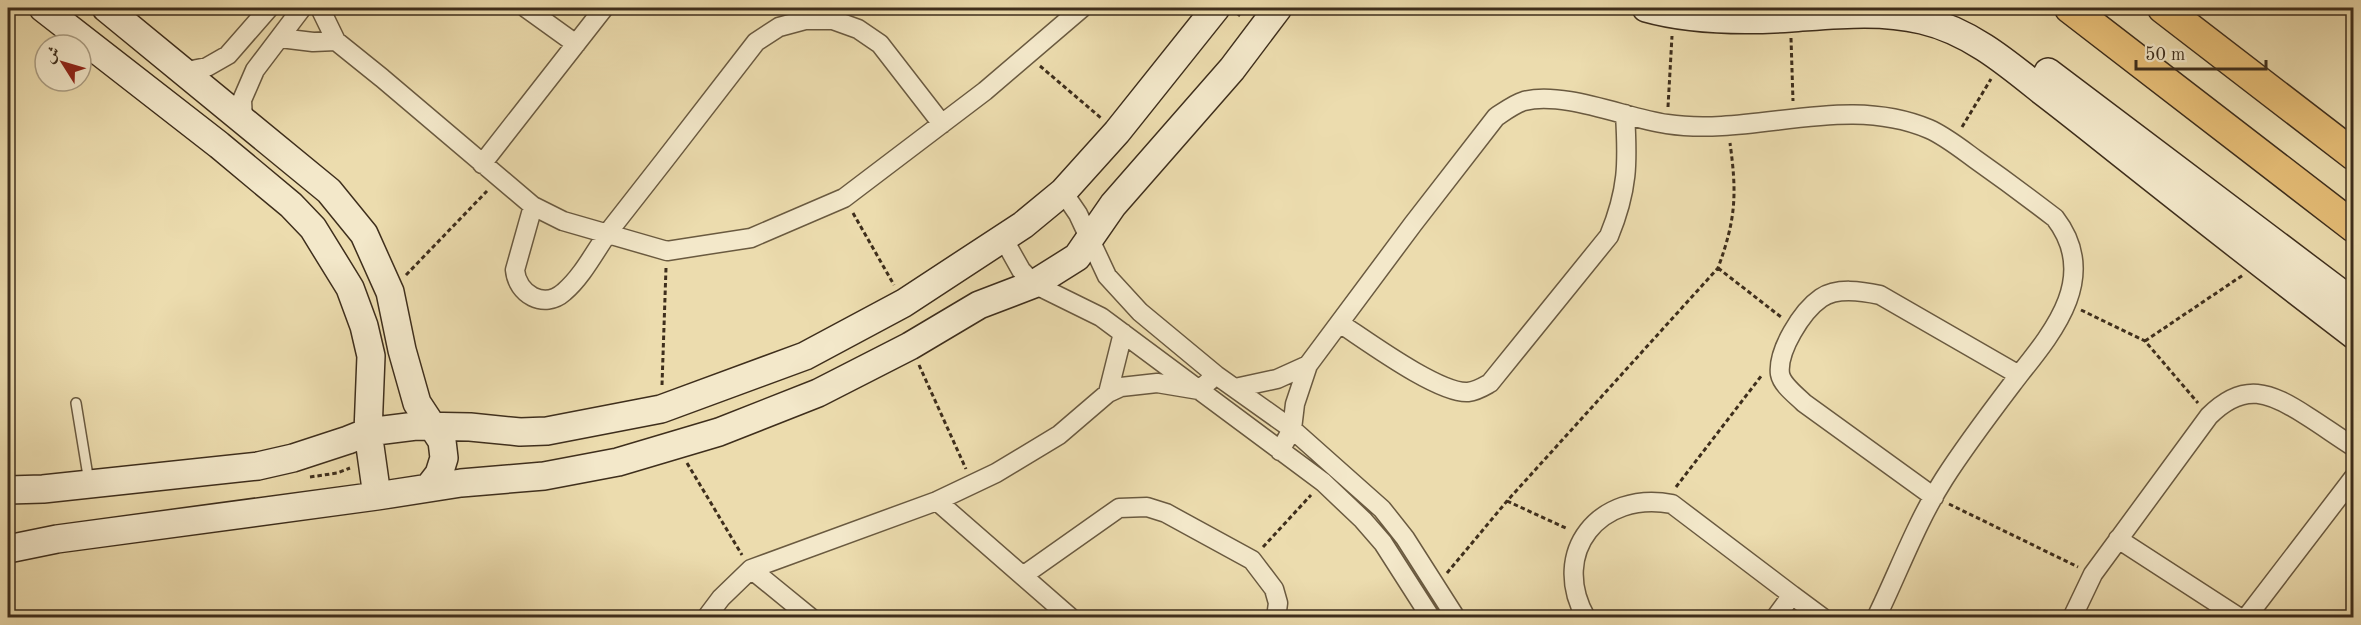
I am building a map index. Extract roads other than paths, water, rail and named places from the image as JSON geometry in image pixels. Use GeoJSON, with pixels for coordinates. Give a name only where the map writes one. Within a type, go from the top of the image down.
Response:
{"type":"FeatureCollection","features":[{"type":"Feature","properties":{"kind":"main road"},"geometry":{"type":"LineString","coordinates":[[2070,8],[2354,227]]}},
{"type":"Feature","properties":{"kind":"main road"},"geometry":{"type":"LineString","coordinates":[[2163,8],[2354,155]]}},
{"type":"Feature","properties":{"kind":"street"},"geometry":{"type":"LineString","coordinates":[[43,8],[219,145],[291,206],[313,228],[350,288],[364,326],[371,356],[368,432],[377,496]]}},
{"type":"Feature","properties":{"kind":"street"},"geometry":{"type":"LineString","coordinates":[[106,8],[329,191],[364,234],[390,292],[417,403],[442,441],[444,458],[439,474],[429,487]]}},
{"type":"Feature","properties":{"kind":"street"},"geometry":{"type":"LineString","coordinates":[[182,72],[207,67],[228,55],[254,15],[269,8]]}},
{"type":"Feature","properties":{"kind":"street"},"geometry":{"type":"LineString","coordinates":[[243,121],[242,100],[255,70],[302,8]]}},
{"type":"Feature","properties":{"kind":"street"},"geometry":{"type":"LineString","coordinates":[[321,8],[336,41],[419,108],[532,206],[606,235],[667,252],[751,238],[844,198],[985,91],[1081,8]]}},
{"type":"Feature","properties":{"kind":"street"},"geometry":{"type":"LineString","coordinates":[[526,8],[576,44]]}},
{"type":"Feature","properties":{"kind":"street"},"geometry":{"type":"LineString","coordinates":[[482,164],[603,8]]}},
{"type":"Feature","properties":{"kind":"street"},"geometry":{"type":"LineString","coordinates":[[8,490],[90,484],[258,466],[292,458],[368,432],[416,426],[470,427],[520,432],[547,430],[661,409],[805,356],[904,303],[1003,238],[1063,192],[1117,132],[1216,8]]}},
{"type":"Feature","properties":{"kind":"street"},"geometry":{"type":"LineString","coordinates":[[8,549],[57,539],[429,487],[544,476],[618,462],[719,432],[818,393],[910,346],[979,305],[1034,284],[1070,262],[1089,242],[1113,205],[1232,69],[1278,8]]}},
{"type":"Feature","properties":{"kind":"street"},"geometry":{"type":"LineString","coordinates":[[1646,8],[1697,17],[1791,18],[1831,14],[1881,15],[1920,20],[1946,27],[2003,59],[2260,264],[2354,334]]}},
{"type":"Feature","properties":{"kind":"street"},"geometry":{"type":"LineString","coordinates":[[1938,8],[1972,21],[2000,36],[2354,303]]}},
{"type":"Feature","properties":{"kind":"street"},"geometry":{"type":"LineString","coordinates":[[532,206],[515,270],[516,281],[528,295],[538,300],[552,299],[563,294],[756,42],[779,27],[806,20],[832,20],[858,29],[880,44],[942,124]]}},
{"type":"Feature","properties":{"kind":"street"},"geometry":{"type":"LineString","coordinates":[[280,38],[313,42],[336,41]]}},
{"type":"Feature","properties":{"kind":"street"},"geometry":{"type":"LineString","coordinates":[[1280,451],[1292,429],[1295,404],[1308,365],[1496,117],[1524,101],[1568,102],[1667,124],[1727,125],[1793,117],[1869,115],[1929,129],[1953,143],[2055,218],[2065,231],[2072,247],[2073,282],[2067,304],[2050,335],[1945,477],[1899,563],[1876,618]]}},
{"type":"Feature","properties":{"kind":"street"},"geometry":{"type":"LineString","coordinates":[[1341,324],[1438,384],[1466,392],[1478,390],[1490,383],[1609,236],[1620,211],[1626,183],[1625,114]]}},
{"type":"Feature","properties":{"kind":"street"},"geometry":{"type":"LineString","coordinates":[[1063,192],[1078,214],[1089,242],[1107,276],[1122,293],[1140,312],[1216,375],[1292,429],[1382,509],[1404,538],[1456,618]]}},
{"type":"Feature","properties":{"kind":"street"},"geometry":{"type":"LineString","coordinates":[[1003,238],[1021,270],[1034,284],[1101,317],[1323,482],[1363,520],[1383,543],[1431,618]]}},
{"type":"Feature","properties":{"kind":"street"},"geometry":{"type":"LineString","coordinates":[[1934,497],[1804,403],[1789,388],[1780,376],[1780,357],[1795,327],[1821,298],[1840,292],[1860,291],[1880,295],[2019,375]]}},
{"type":"Feature","properties":{"kind":"street"},"geometry":{"type":"LineString","coordinates":[[1101,317],[1122,293]]}},
{"type":"Feature","properties":{"kind":"street"},"geometry":{"type":"LineString","coordinates":[[1108,393],[1123,333]]}},
{"type":"Feature","properties":{"kind":"street"},"geometry":{"type":"LineString","coordinates":[[1234,388],[1277,379],[1308,365]]}},
{"type":"Feature","properties":{"kind":"street"},"geometry":{"type":"LineString","coordinates":[[1200,390],[1216,375]]}},
{"type":"Feature","properties":{"kind":"street"},"geometry":{"type":"LineString","coordinates":[[706,618],[721,598],[751,569],[937,501],[996,473],[1059,435],[1108,393],[1121,387],[1157,383],[1200,390]]}},
{"type":"Feature","properties":{"kind":"street"},"geometry":{"type":"LineString","coordinates":[[2072,618],[2093,574],[2209,416],[2221,404],[2236,396],[2253,393],[2270,395],[2285,402],[2354,447]]}},
{"type":"Feature","properties":{"kind":"street"},"geometry":{"type":"LineString","coordinates":[[2246,618],[2354,477]]}},
{"type":"Feature","properties":{"kind":"street"},"geometry":{"type":"LineString","coordinates":[[937,501],[1071,618]]}},
{"type":"Feature","properties":{"kind":"street"},"geometry":{"type":"LineString","coordinates":[[1586,618],[1578,604],[1574,586],[1574,567],[1584,537],[1600,518],[1617,508],[1635,502],[1653,501],[1672,504],[1822,618]]}},
{"type":"Feature","properties":{"kind":"street"},"geometry":{"type":"LineString","coordinates":[[1024,575],[1119,508],[1147,507],[1166,513],[1252,560],[1274,590],[1278,603],[1276,618]]}},
{"type":"Feature","properties":{"kind":"street"},"geometry":{"type":"LineString","coordinates":[[2118,539],[2240,618]]}},
{"type":"Feature","properties":{"kind":"street"},"geometry":{"type":"LineString","coordinates":[[751,569],[811,618]]}},
{"type":"Feature","properties":{"kind":"street"},"geometry":{"type":"LineString","coordinates":[[1775,618],[1792,595]]}},
{"type":"Feature","properties":{"kind":"lane"},"geometry":{"type":"LineString","coordinates":[[76,403],[90,484]]}}]}
